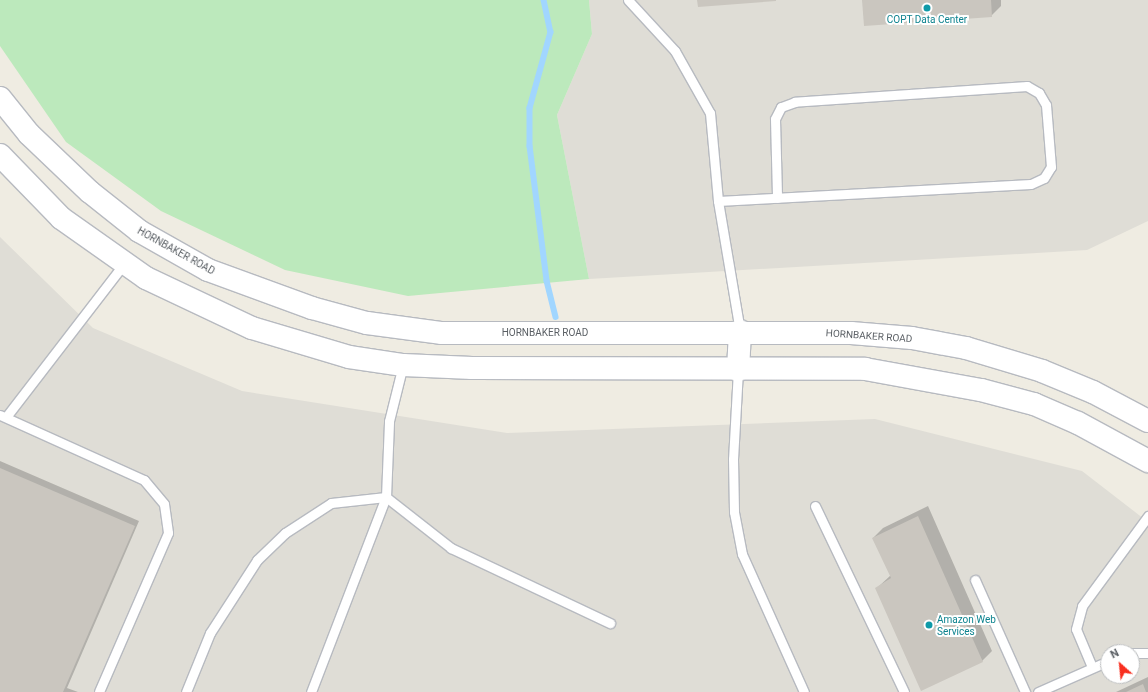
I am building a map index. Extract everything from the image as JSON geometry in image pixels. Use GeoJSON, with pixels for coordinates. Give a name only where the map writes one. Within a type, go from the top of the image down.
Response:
{"type":"FeatureCollection","features":[{"type":"Feature","properties":{"kind":"main road","name":"HORNBAKER ROAD"},"geometry":{"type":"LineString","coordinates":[[0,98],[29,134],[118,216],[208,270],[272,296],[367,323],[442,333],[740,331],[851,333],[966,348],[1073,383],[1148,421]]}},
{"type":"Feature","properties":{"kind":"main road"},"geometry":{"type":"LineString","coordinates":[[0,155],[61,218],[124,264],[182,298],[252,328],[349,357],[403,365],[738,370],[865,369],[981,390],[1034,404],[1078,423],[1148,461]]}},
{"type":"Feature","properties":{"kind":"main road"},"geometry":{"type":"LineString","coordinates":[[738,370],[740,331]]}},
{"type":"Feature","properties":{"kind":"lane"},"geometry":{"type":"LineString","coordinates":[[628,0],[675,51],[710,113],[718,201],[740,331]]}},
{"type":"Feature","properties":{"kind":"lane"},"geometry":{"type":"LineString","coordinates":[[718,201],[776,198],[1031,184],[1044,178],[1051,167],[1046,105],[1039,93],[1027,86],[795,102],[781,107],[775,119],[776,198]]}},
{"type":"Feature","properties":{"kind":"lane"},"geometry":{"type":"LineString","coordinates":[[99,692],[168,533],[164,504],[144,480],[3,416],[124,264]]}},
{"type":"Feature","properties":{"kind":"lane"},"geometry":{"type":"LineString","coordinates":[[311,692],[386,497],[389,421],[403,365]]}},
{"type":"Feature","properties":{"kind":"lane"},"geometry":{"type":"LineString","coordinates":[[738,370],[733,482],[734,512],[742,554],[804,692]]}},
{"type":"Feature","properties":{"kind":"lane"},"geometry":{"type":"LineString","coordinates":[[186,692],[210,633],[257,560],[285,533],[331,503],[359,497],[386,497],[451,548],[610,623]]}},
{"type":"Feature","properties":{"kind":"lane"},"geometry":{"type":"LineString","coordinates":[[815,506],[904,692]]}},
{"type":"Feature","properties":{"kind":"lane"},"geometry":{"type":"LineString","coordinates":[[1092,667],[1076,629],[1082,606],[1148,516]]}},
{"type":"Feature","properties":{"kind":"lane"},"geometry":{"type":"LineString","coordinates":[[974,580],[1025,692]]}},
{"type":"Feature","properties":{"kind":"lane"},"geometry":{"type":"LineString","coordinates":[[1038,692],[1100,664]]}},
{"type":"Feature","properties":{"kind":"shaded area"},"geometry":{"type":"Polygon","coordinates":[[[589,0],[1148,0],[1148,221],[1087,250],[589,279],[557,115],[592,34],[589,0]]]}},
{"type":"Feature","properties":{"kind":"shaded area"},"geometry":{"type":"Polygon","coordinates":[[[0,237],[93,328],[242,391],[507,433],[875,419],[1082,471],[1148,522],[1148,692],[0,692],[0,237]]]}},
{"type":"Feature","properties":{"kind":"green space"},"geometry":{"type":"Polygon","coordinates":[[[0,0],[589,0],[592,34],[557,115],[589,279],[408,296],[285,270],[161,211],[66,142],[0,46],[0,0]]]}},
{"type":"Feature","properties":{"kind":"building"},"geometry":{"type":"Polygon","coordinates":[[[697,0],[776,0],[776,1],[698,7],[697,0]]]}},
{"type":"Feature","properties":{"kind":"building","name":"COPT Data Center"},"geometry":{"type":"Polygon","coordinates":[[[862,0],[991,0],[992,17],[864,26],[862,0]]]}},
{"type":"Feature","properties":{"kind":"building"},"geometry":{"type":"Polygon","coordinates":[[[0,468],[135,526],[63,692],[0,692],[0,468]]]}},
{"type":"Feature","properties":{"kind":"building","name":"Amazon Web Services"},"geometry":{"type":"Polygon","coordinates":[[[918,516],[983,662],[921,691],[875,588],[891,578],[872,538],[918,516]]]}},
{"type":"Feature","properties":{"kind":"building"},"geometry":{"type":"Polygon","coordinates":[[[1143,684],[1146,692],[1126,692],[1143,684]]]}},
{"type":"Feature","properties":{"kind":"waterway"},"geometry":{"type":"LineString","coordinates":[[544,0],[551,32],[530,108],[530,146],[547,281],[556,317]]}},
{"type":"Feature","properties":{"kind":"place","name":"COPT Data Center"},"geometry":{"type":"Point","coordinates":[927,8]}},
{"type":"Feature","properties":{"kind":"place","name":"Amazon Web Services"},"geometry":{"type":"Point","coordinates":[929,625]}}]}
